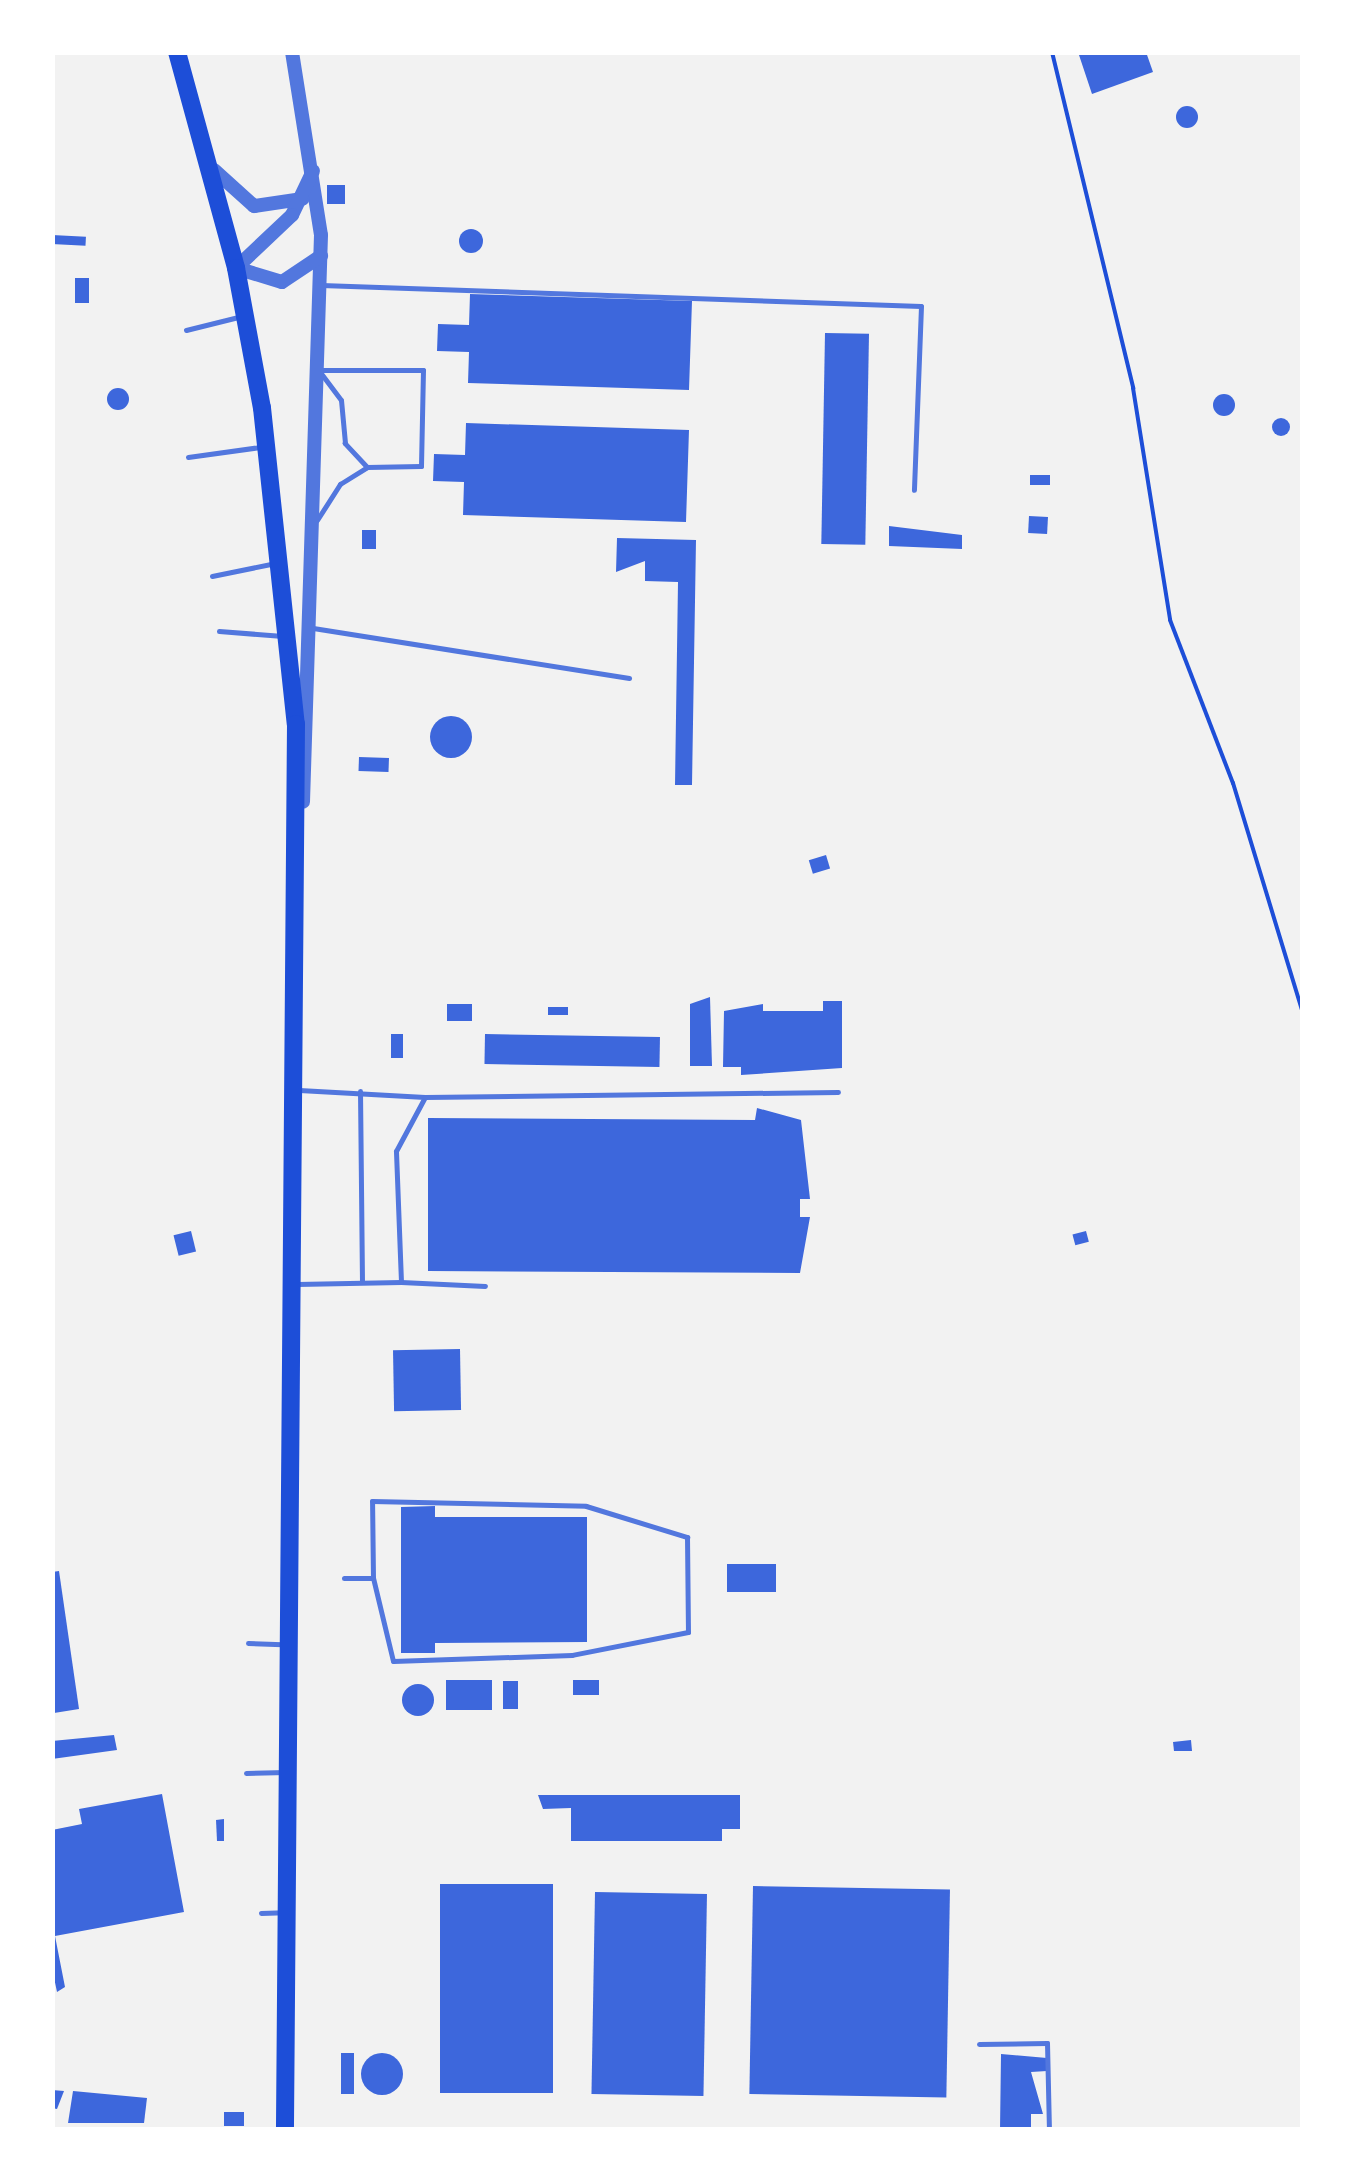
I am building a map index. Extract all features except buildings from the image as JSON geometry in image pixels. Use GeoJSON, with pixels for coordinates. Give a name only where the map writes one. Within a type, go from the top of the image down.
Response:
{"type":"FeatureCollection","features":[{"type":"Feature","properties":{"kind":"main road"},"geometry":{"type":"LineString","coordinates":[[177,52],[236,268],[268,446],[291,636],[298,868],[285,2130]]}},
{"type":"Feature","properties":{"kind":"street"},"geometry":{"type":"LineString","coordinates":[[292,52],[314,170],[321,256],[313,628],[298,868]]}},
{"type":"Feature","properties":{"kind":"street"},"geometry":{"type":"LineString","coordinates":[[208,161],[250,205],[302,199]]}},
{"type":"Feature","properties":{"kind":"street"},"geometry":{"type":"LineString","coordinates":[[314,170],[302,199],[236,268],[282,282],[321,256]]}},
{"type":"Feature","properties":{"kind":"lane"},"geometry":{"type":"LineString","coordinates":[[321,285],[920,306],[914,490]]}},
{"type":"Feature","properties":{"kind":"lane"},"geometry":{"type":"LineString","coordinates":[[186,330],[245,315]]}},
{"type":"Feature","properties":{"kind":"lane"},"geometry":{"type":"LineString","coordinates":[[319,370],[341,400],[345,443],[367,467]]}},
{"type":"Feature","properties":{"kind":"lane"},"geometry":{"type":"LineString","coordinates":[[316,522],[340,484],[367,467],[420,466],[423,370],[319,370]]}},
{"type":"Feature","properties":{"kind":"lane"},"geometry":{"type":"LineString","coordinates":[[188,457],[268,446]]}},
{"type":"Feature","properties":{"kind":"lane"},"geometry":{"type":"LineString","coordinates":[[212,576],[284,562]]}},
{"type":"Feature","properties":{"kind":"lane"},"geometry":{"type":"LineString","coordinates":[[313,628],[629,678]]}},
{"type":"Feature","properties":{"kind":"lane"},"geometry":{"type":"LineString","coordinates":[[219,631],[291,636]]}},
{"type":"Feature","properties":{"kind":"lane"},"geometry":{"type":"LineString","coordinates":[[296,1090],[426,1097],[838,1092]]}},
{"type":"Feature","properties":{"kind":"lane"},"geometry":{"type":"LineString","coordinates":[[360,1091],[362,1282]]}},
{"type":"Feature","properties":{"kind":"lane"},"geometry":{"type":"LineString","coordinates":[[401,1282],[396,1151],[426,1097]]}},
{"type":"Feature","properties":{"kind":"lane"},"geometry":{"type":"LineString","coordinates":[[294,1284],[401,1282],[485,1286]]}},
{"type":"Feature","properties":{"kind":"lane"},"geometry":{"type":"LineString","coordinates":[[372,1500],[586,1506],[687,1537],[688,1632],[572,1655],[393,1660],[373,1578],[372,1500]]}},
{"type":"Feature","properties":{"kind":"lane"},"geometry":{"type":"LineString","coordinates":[[344,1578],[373,1578]]}},
{"type":"Feature","properties":{"kind":"lane"},"geometry":{"type":"LineString","coordinates":[[248,1643],[290,1644]]}},
{"type":"Feature","properties":{"kind":"lane"},"geometry":{"type":"LineString","coordinates":[[246,1773],[289,1772]]}},
{"type":"Feature","properties":{"kind":"lane"},"geometry":{"type":"LineString","coordinates":[[261,1912],[287,1912]]}},
{"type":"Feature","properties":{"kind":"lane"},"geometry":{"type":"LineString","coordinates":[[979,2044],[1046,2043],[1048,2130]]}},
{"type":"Feature","properties":{"kind":"path"},"geometry":{"type":"LineString","coordinates":[[1052,52],[1133,388],[1170,620],[1233,783],[1302,1010]]}}]}
